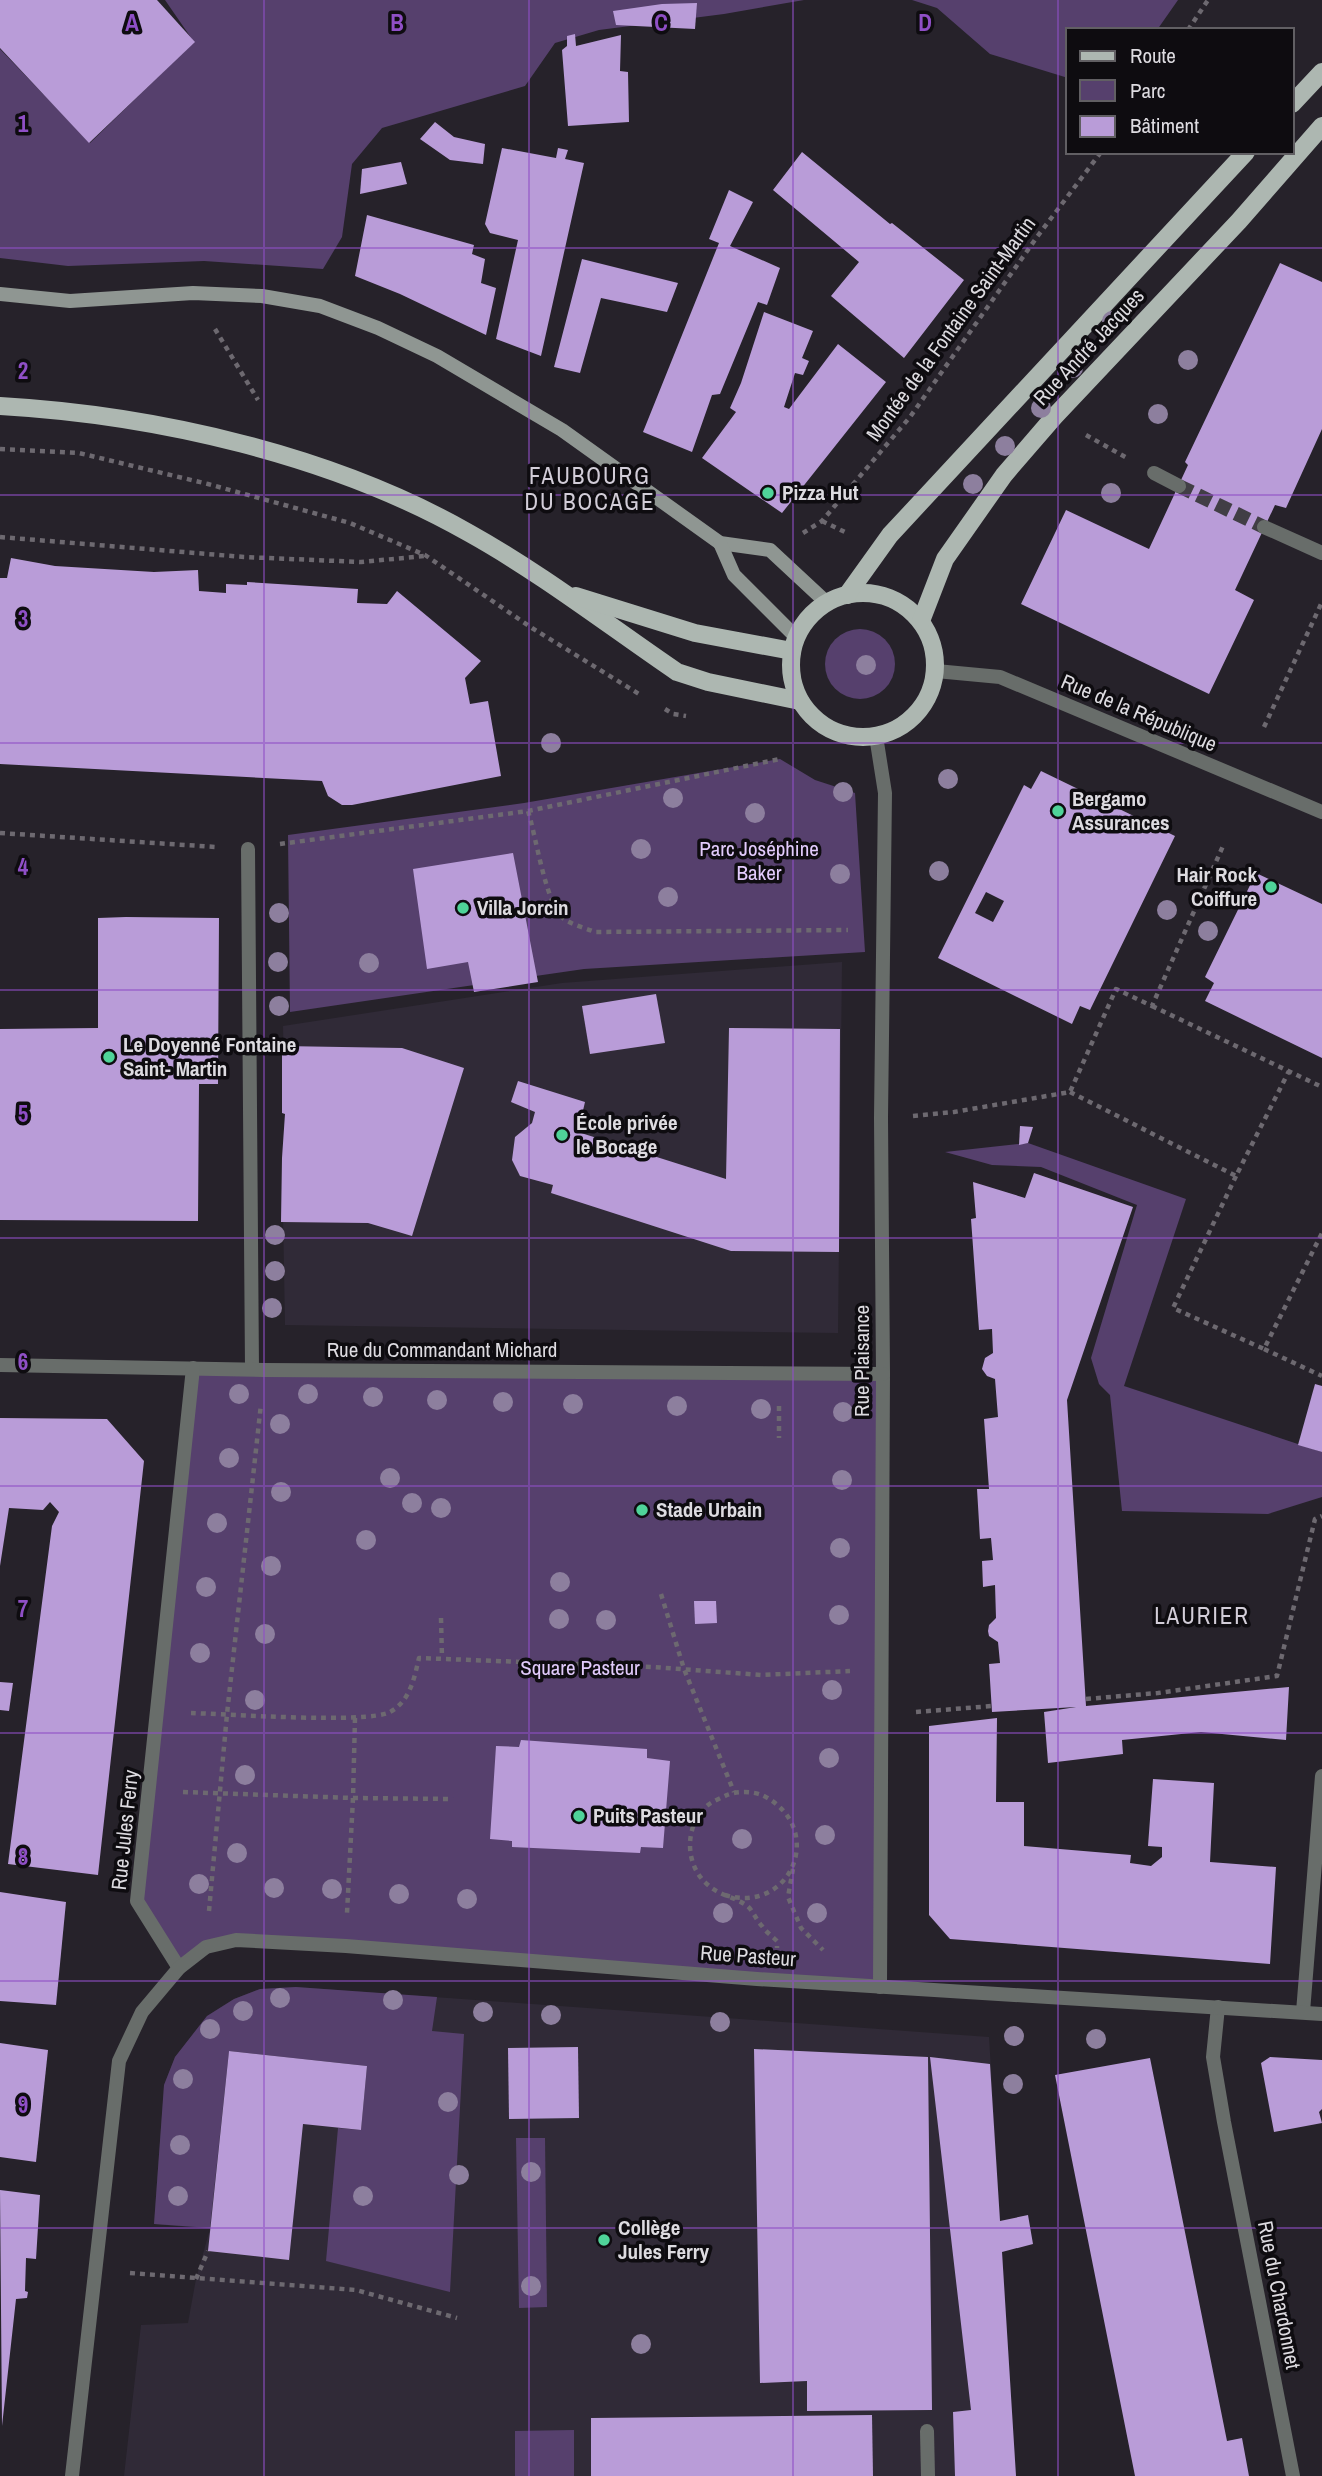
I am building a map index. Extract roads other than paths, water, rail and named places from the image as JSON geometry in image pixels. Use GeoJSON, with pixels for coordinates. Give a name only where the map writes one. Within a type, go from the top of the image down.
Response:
{"type":"FeatureCollection","features":[{"type":"Feature","properties":{"kind":"main road"},"geometry":{"type":"LineString","coordinates":[[1294,102],[1322,72]]}},
{"type":"Feature","properties":{"kind":"main road","name":"Rue André Jacques"},"geometry":{"type":"LineString","coordinates":[[921,621],[945,559],[1004,475],[1063,408],[1239,221],[1322,126]]}},
{"type":"Feature","properties":{"kind":"main road","name":"Rue André Jacques"},"geometry":{"type":"LineString","coordinates":[[847,595],[890,535],[1245,154]]}},
{"type":"Feature","properties":{"kind":"main road"},"geometry":{"type":"LineString","coordinates":[[0,295],[70,301],[193,293],[262,296],[320,306],[378,328],[437,356],[562,430],[720,542],[769,550],[827,603]]}},
{"type":"Feature","properties":{"kind":"main road"},"geometry":{"type":"LineString","coordinates":[[0,406],[123,418],[288,457],[353,479],[414,504],[470,533],[677,672],[708,682],[800,701]]}},
{"type":"Feature","properties":{"kind":"main road"},"geometry":{"type":"LineString","coordinates":[[720,542],[734,575],[794,644]]}},
{"type":"Feature","properties":{"kind":"main road"},"geometry":{"type":"LineString","coordinates":[[559,591],[710,636],[794,644]]}},
{"type":"Feature","properties":{"kind":"main road"},"geometry":{"type":"LineString","coordinates":[[869,593],[890,598],[906,607],[921,621],[935,651],[936,671],[930,694],[917,714],[898,729],[858,738],[841,734],[811,716],[793,685],[790,668],[794,644],[814,612],[847,595],[869,593]]}},
{"type":"Feature","properties":{"kind":"street"},"geometry":{"type":"LineString","coordinates":[[1154,474],[1179,486]]}},
{"type":"Feature","properties":{"kind":"street"},"geometry":{"type":"LineString","coordinates":[[1264,527],[1322,552]]}},
{"type":"Feature","properties":{"kind":"street","name":"Rue de la République"},"geometry":{"type":"LineString","coordinates":[[936,671],[1000,677],[1322,812]]}},
{"type":"Feature","properties":{"kind":"street","name":"Rue Plaisance"},"geometry":{"type":"LineString","coordinates":[[876,736],[885,793],[881,1118],[883,1374],[880,1987]]}},
{"type":"Feature","properties":{"kind":"street"},"geometry":{"type":"LineString","coordinates":[[248,849],[258,1369]]}},
{"type":"Feature","properties":{"kind":"street","name":"Rue du Commandant Michard"},"geometry":{"type":"LineString","coordinates":[[0,1365],[883,1374]]}},
{"type":"Feature","properties":{"kind":"street","name":"Rue Jules Ferry"},"geometry":{"type":"LineString","coordinates":[[179,1968],[137,1901],[193,1368]]}},
{"type":"Feature","properties":{"kind":"street"},"geometry":{"type":"LineString","coordinates":[[1303,2012],[1322,1776]]}},
{"type":"Feature","properties":{"kind":"street","name":"Rue Pasteur"},"geometry":{"type":"LineString","coordinates":[[179,1968],[206,1947],[236,1940],[847,1985],[1322,2014]]}},
{"type":"Feature","properties":{"kind":"street"},"geometry":{"type":"LineString","coordinates":[[72,2476],[119,2061],[142,2012],[179,1968]]}},
{"type":"Feature","properties":{"kind":"street","name":"Rue du Chardonnet"},"geometry":{"type":"LineString","coordinates":[[1218,2007],[1213,2057],[1293,2476]]}},
{"type":"Feature","properties":{"kind":"street"},"geometry":{"type":"LineString","coordinates":[[927,2431],[928,2476]]}},
{"type":"Feature","properties":{"kind":"tunnel"},"geometry":{"type":"LineString","coordinates":[[1179,486],[1264,527]]}},
{"type":"Feature","properties":{"kind":"place","name":"Pizza Hut"},"geometry":{"type":"Point","coordinates":[768,493]}},
{"type":"Feature","properties":{"kind":"place","name":"Bergamo Assurances"},"geometry":{"type":"Point","coordinates":[1058,811]}},
{"type":"Feature","properties":{"kind":"place","name":"Hair Rock Coiffure"},"geometry":{"type":"Point","coordinates":[1271,887]}},
{"type":"Feature","properties":{"kind":"place","name":"Villa Jorcin"},"geometry":{"type":"Point","coordinates":[463,908]}},
{"type":"Feature","properties":{"kind":"place","name":"Le Doyenné Fontaine Saint- Martin"},"geometry":{"type":"Point","coordinates":[109,1057]}},
{"type":"Feature","properties":{"kind":"place","name":"École privée le Bocage"},"geometry":{"type":"Point","coordinates":[562,1135]}},
{"type":"Feature","properties":{"kind":"place","name":"Stade Urbain"},"geometry":{"type":"Point","coordinates":[642,1510]}},
{"type":"Feature","properties":{"kind":"place","name":"Puits Pasteur"},"geometry":{"type":"Point","coordinates":[579,1816]}},
{"type":"Feature","properties":{"kind":"place","name":"Collège Jules Ferry"},"geometry":{"type":"Point","coordinates":[604,2240]}},
{"type":"Feature","properties":{"kind":"district","name":"FAUBOURG DU BOCAGE"},"geometry":{"type":"Point","coordinates":[590,489]}},
{"type":"Feature","properties":{"kind":"district","name":"LAURIER"},"geometry":{"type":"Point","coordinates":[1202,1616]}},
{"type":"Feature","properties":{"kind":"park label","name":"Parc Joséphine Baker"},"geometry":{"type":"Point","coordinates":[759,861]}},
{"type":"Feature","properties":{"kind":"park label","name":"Square Pasteur"},"geometry":{"type":"Point","coordinates":[580,1668]}}]}
